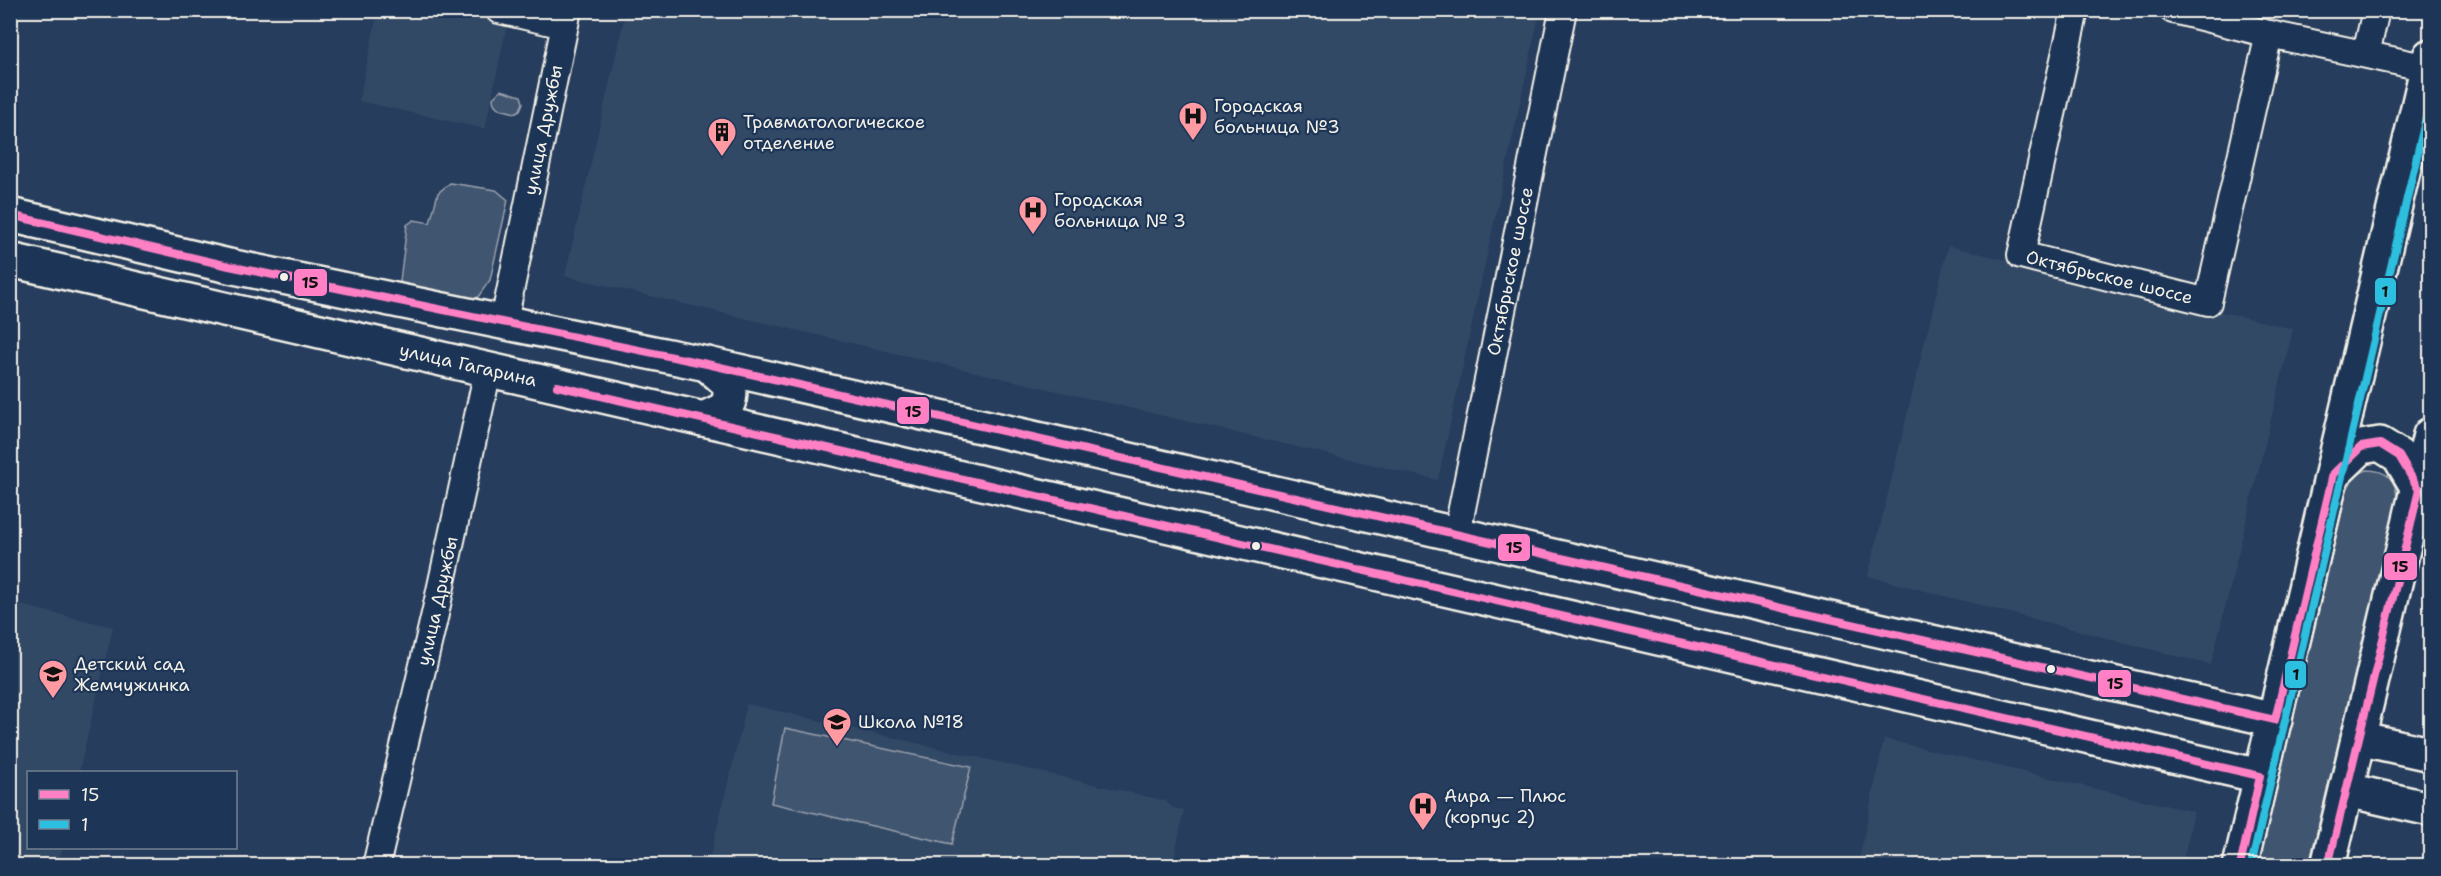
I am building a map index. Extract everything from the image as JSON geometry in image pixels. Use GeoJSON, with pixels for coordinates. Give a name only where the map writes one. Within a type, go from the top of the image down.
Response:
{"type":"FeatureCollection","features":[{"type":"Feature","properties":{"kind":"street"},"geometry":{"type":"LineString","coordinates":[[500,10],[566,18]]}},
{"type":"Feature","properties":{"kind":"street","name":"Октябрьское шоссе"},"geometry":{"type":"LineString","coordinates":[[1457,533],[1563,10]]}},
{"type":"Feature","properties":{"kind":"street","name":"Октябрьское шоссе"},"geometry":{"type":"LineString","coordinates":[[2074,10],[2021,255],[2208,302],[2269,34]]}},
{"type":"Feature","properties":{"kind":"street"},"geometry":{"type":"LineString","coordinates":[[2173,10],[2269,34],[2366,54],[2429,62],[2275,720],[2259,776],[2240,866]]}},
{"type":"Feature","properties":{"kind":"street"},"geometry":{"type":"LineString","coordinates":[[2366,54],[2376,10]]}},
{"type":"Feature","properties":{"kind":"street","name":"улица Дружбы"},"geometry":{"type":"LineString","coordinates":[[504,321],[566,18]]}},
{"type":"Feature","properties":{"kind":"street"},"geometry":{"type":"LineString","coordinates":[[10,215],[229,266],[707,364],[2275,720]]}},
{"type":"Feature","properties":{"kind":"street","name":"улица Гагарина"},"geometry":{"type":"LineString","coordinates":[[10,260],[2259,776]]}},
{"type":"Feature","properties":{"kind":"street"},"geometry":{"type":"LineString","coordinates":[[212,306],[200,295],[203,274],[229,266]]}},
{"type":"Feature","properties":{"kind":"street"},"geometry":{"type":"LineString","coordinates":[[703,419],[724,410],[731,398],[729,382],[707,364]]}},
{"type":"Feature","properties":{"kind":"street","name":"улица Дружбы"},"geometry":{"type":"LineString","coordinates":[[376,866],[488,370]]}},
{"type":"Feature","properties":{"kind":"street"},"geometry":{"type":"LineString","coordinates":[[2328,866],[2419,490],[2430,435]]}},
{"type":"Feature","properties":{"kind":"street"},"geometry":{"type":"LineString","coordinates":[[2333,474],[2361,447],[2380,444],[2399,456],[2419,490]]}},
{"type":"Feature","properties":{"kind":"street"},"geometry":{"type":"LineString","coordinates":[[2358,738],[2430,754]]}},
{"type":"Feature","properties":{"kind":"street"},"geometry":{"type":"LineString","coordinates":[[2346,790],[2430,809]]}},
{"type":"Feature","properties":{"kind":"shaded area"},"geometry":{"type":"Polygon","coordinates":[[[378,11],[510,11],[485,129],[359,101],[378,11]]]}},
{"type":"Feature","properties":{"kind":"shaded area","name":"Городская больница № 3"},"geometry":{"type":"Polygon","coordinates":[[[626,11],[1540,11],[1438,480],[565,276],[626,11]]]}},
{"type":"Feature","properties":{"kind":"shaded area"},"geometry":{"type":"Polygon","coordinates":[[[501,90],[521,96],[523,103],[520,110],[515,113],[500,109],[495,105],[493,98],[501,90]]]}},
{"type":"Feature","properties":{"kind":"shaded area"},"geometry":{"type":"Polygon","coordinates":[[[450,183],[496,190],[508,200],[490,280],[478,297],[462,304],[411,294],[400,281],[407,225],[414,220],[430,223],[438,193],[450,183]]]}},
{"type":"Feature","properties":{"kind":"shaded area"},"geometry":{"type":"Polygon","coordinates":[[[1948,246],[2293,329],[2211,665],[1868,576],[1948,246]]]}},
{"type":"Feature","properties":{"kind":"shaded area"},"geometry":{"type":"Polygon","coordinates":[[[2367,470],[2380,472],[2390,478],[2397,493],[2397,500],[2309,865],[2259,865],[2347,490],[2355,477],[2367,470]]]}},
{"type":"Feature","properties":{"kind":"shaded area","name":"Детский сад Жемчужинка"},"geometry":{"type":"Polygon","coordinates":[[[11,603],[113,627],[79,771],[27,771],[27,849],[62,849],[58,865],[11,865],[11,603]]]}},
{"type":"Feature","properties":{"kind":"shaded area","name":"Школа №18"},"geometry":{"type":"Polygon","coordinates":[[[747,704],[1166,801],[1172,808],[1184,810],[1173,865],[708,866],[747,704]]]}},
{"type":"Feature","properties":{"kind":"shaded area"},"geometry":{"type":"Polygon","coordinates":[[[785,728],[971,767],[952,844],[771,803],[785,728]]]}},
{"type":"Feature","properties":{"kind":"shaded area"},"geometry":{"type":"Polygon","coordinates":[[[1884,739],[2194,812],[2182,865],[1858,865],[1884,739]]]}},
{"type":"Feature","properties":{"kind":"transit line","name":"1"},"geometry":{"type":"LineString","coordinates":[[2251,866],[2430,100]]}},
{"type":"Feature","properties":{"kind":"transit line","name":"15"},"geometry":{"type":"LineString","coordinates":[[10,215],[229,266],[707,364],[2275,720],[2333,474],[2361,447],[2380,444],[2399,456],[2419,490],[2328,866]]}},
{"type":"Feature","properties":{"kind":"transit line","name":"15"},"geometry":{"type":"LineString","coordinates":[[557,386],[2260,776],[2240,866]]}},
{"type":"Feature","properties":{"kind":"place","name":"Городская больница №3"},"geometry":{"type":"Point","coordinates":[1193,142]}},
{"type":"Feature","properties":{"kind":"place","name":"Травматологическое отделение"},"geometry":{"type":"Point","coordinates":[722,158]}},
{"type":"Feature","properties":{"kind":"place","name":"Городская больница № 3"},"geometry":{"type":"Point","coordinates":[1033,236]}},
{"type":"Feature","properties":{"kind":"place","name":"Детский сад Жемчужинка"},"geometry":{"type":"Point","coordinates":[53,700]}},
{"type":"Feature","properties":{"kind":"place","name":"Школа №18"},"geometry":{"type":"Point","coordinates":[837,748]}},
{"type":"Feature","properties":{"kind":"place","name":"Аира — Плюс (корпус 2)"},"geometry":{"type":"Point","coordinates":[1423,832]}}]}
